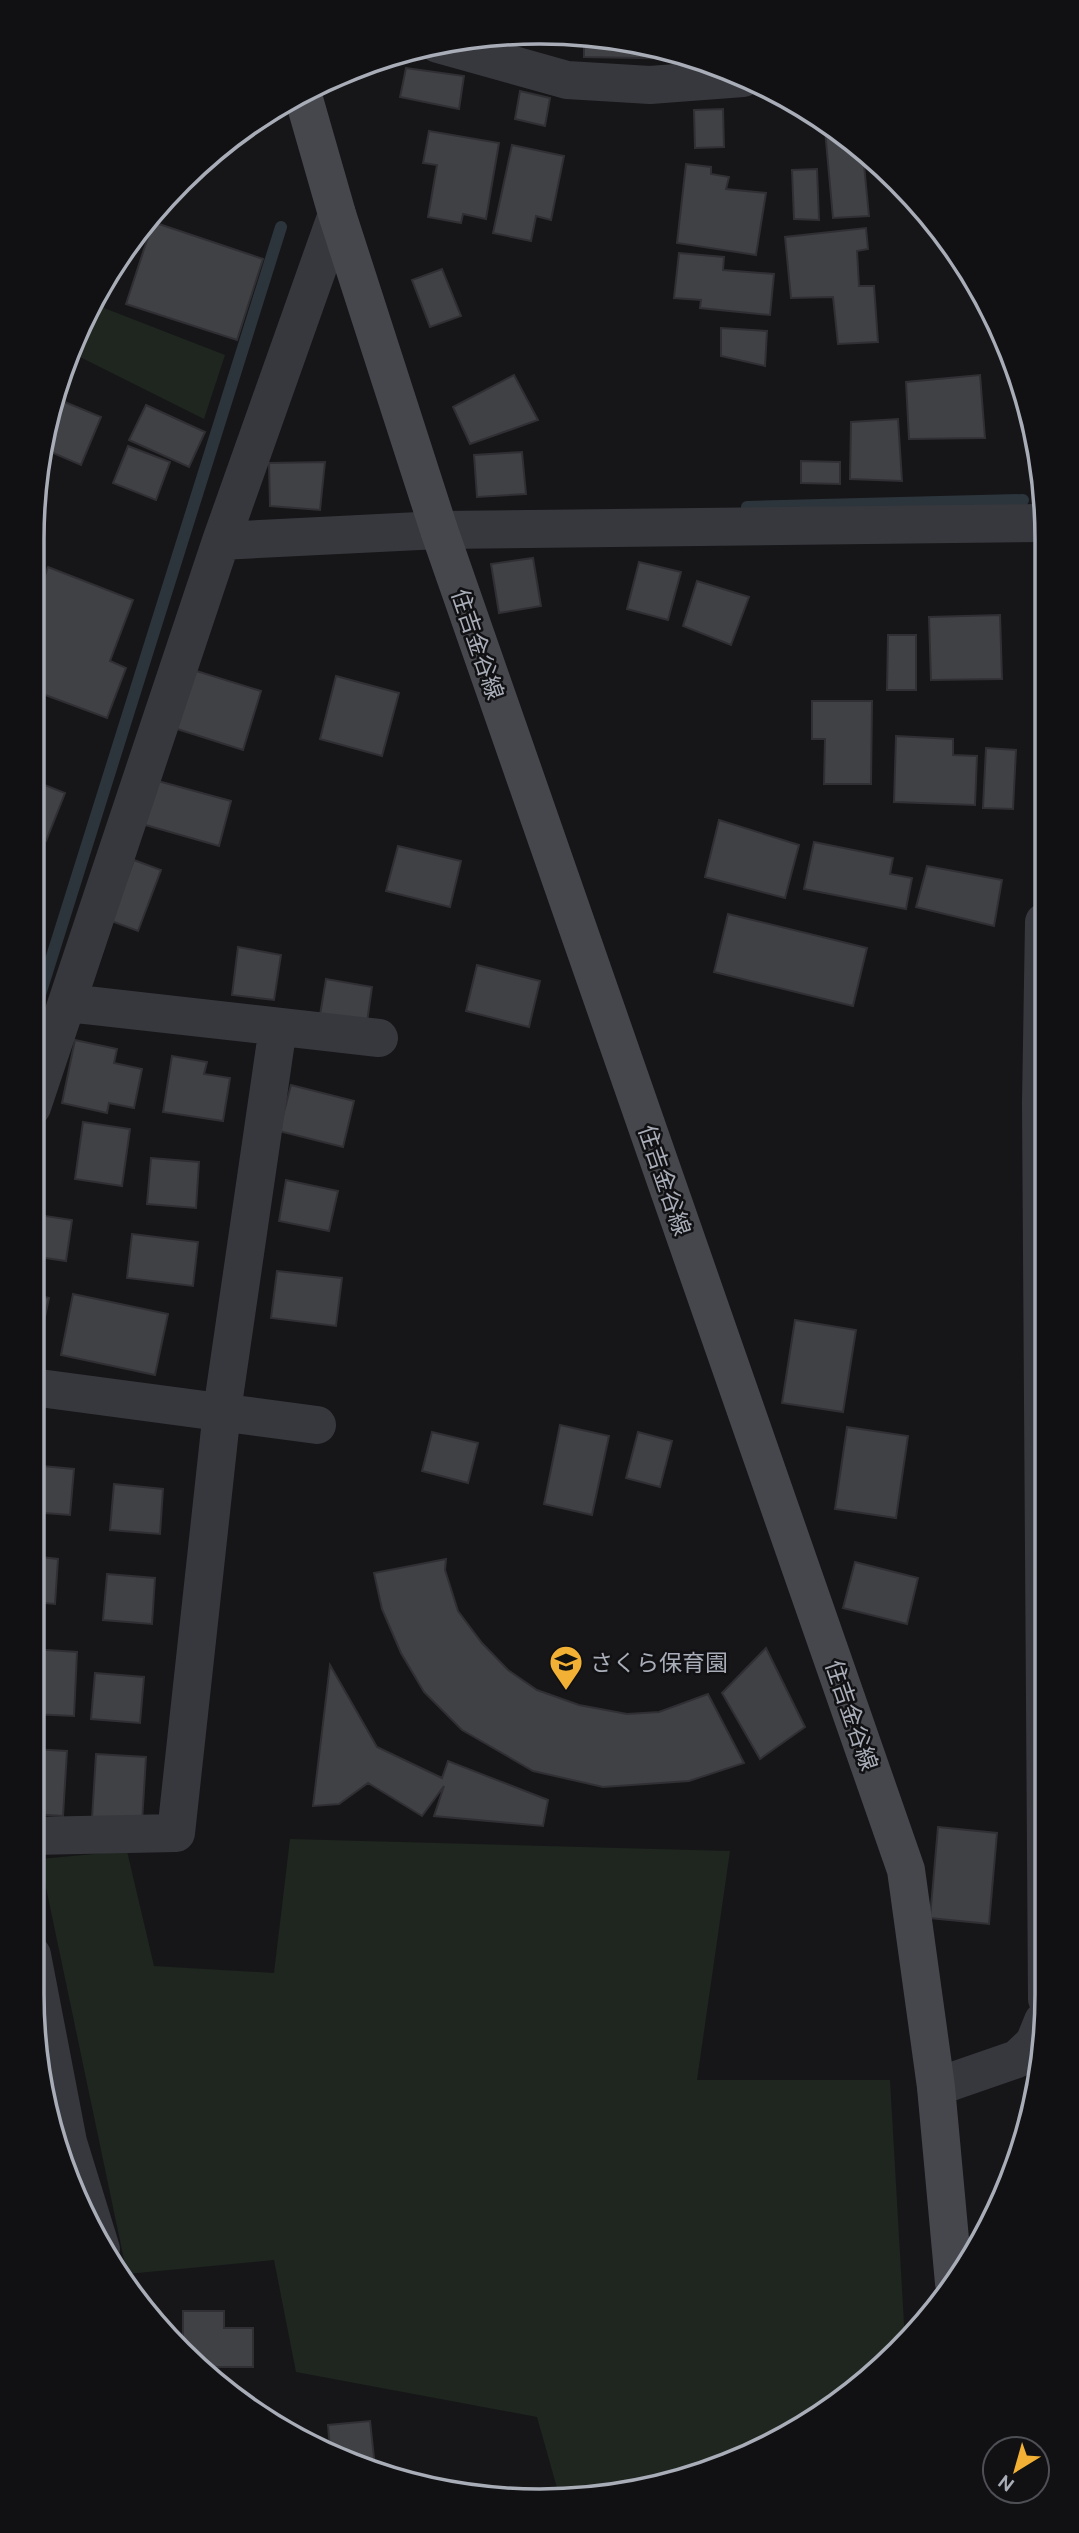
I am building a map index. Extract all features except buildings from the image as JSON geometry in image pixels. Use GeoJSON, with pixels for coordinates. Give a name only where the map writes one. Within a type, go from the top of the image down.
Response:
{"type":"FeatureCollection","features":[{"type":"Feature","properties":{"kind":"main road","name":"住吉金谷線"},"geometry":{"type":"LineString","coordinates":[[305,103],[337,214],[439,530],[906,1870],[936,2087],[953,2268]]}},
{"type":"Feature","properties":{"kind":"street"},"geometry":{"type":"LineString","coordinates":[[460,50],[567,80],[650,85],[725,79]]}},
{"type":"Feature","properties":{"kind":"street"},"geometry":{"type":"LineString","coordinates":[[44,1072],[222,541],[337,214]]}},
{"type":"Feature","properties":{"kind":"street"},"geometry":{"type":"LineString","coordinates":[[222,541],[439,530],[1034,523]]}},
{"type":"Feature","properties":{"kind":"street"},"geometry":{"type":"LineString","coordinates":[[68,1003],[379,1038]]}},
{"type":"Feature","properties":{"kind":"street"},"geometry":{"type":"LineString","coordinates":[[44,1836],[176,1833],[222,1412],[278,1027]]}},
{"type":"Feature","properties":{"kind":"street"},"geometry":{"type":"LineString","coordinates":[[44,1389],[317,1425]]}},
{"type":"Feature","properties":{"kind":"street"},"geometry":{"type":"LineString","coordinates":[[936,2087],[1017,2059],[1032,2045]]}},
{"type":"Feature","properties":{"kind":"street"},"geometry":{"type":"LineString","coordinates":[[47,2047],[56,2102]]}},
{"type":"Feature","properties":{"kind":"shaded area"},"geometry":{"type":"Polygon","coordinates":[[[108,296],[104,308],[225,355],[204,419],[79,356],[108,296]]]}},
{"type":"Feature","properties":{"kind":"shaded area"},"geometry":{"type":"Polygon","coordinates":[[[290,1839],[730,1851],[697,2080],[890,2080],[904,2328],[841,2387],[815,2406],[759,2438],[729,2452],[668,2472],[636,2480],[572,2488],[557,2488],[537,2417],[296,2372],[274,2260],[130,2274],[125,2266],[44,1878],[44,1859],[127,1851],[154,1966],[274,1973],[290,1839]]]}},
{"type":"Feature","properties":{"kind":"waterway"},"geometry":{"type":"LineString","coordinates":[[44,982],[281,227]]}},
{"type":"Feature","properties":{"kind":"waterway"},"geometry":{"type":"LineString","coordinates":[[747,507],[1023,500]]}},
{"type":"Feature","properties":{"kind":"place","name":"さくら保育園"},"geometry":{"type":"Point","coordinates":[566,1692]}}]}
